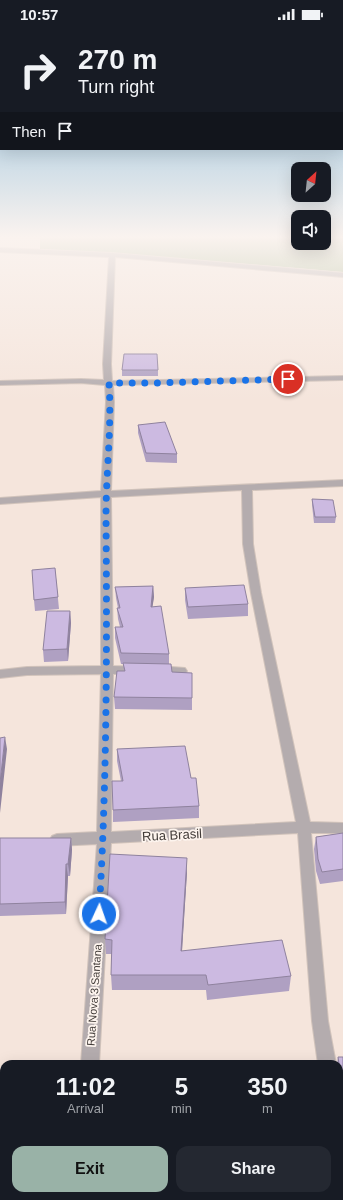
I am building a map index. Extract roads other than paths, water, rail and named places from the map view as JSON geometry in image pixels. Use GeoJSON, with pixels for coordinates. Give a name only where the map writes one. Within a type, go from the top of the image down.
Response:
{"type":"FeatureCollection","features":[{"type":"Feature","properties":{"kind":"street","name":"Rua Nova 3 Santana"},"geometry":{"type":"LineString","coordinates":[[90,1060],[104,839],[107,669],[106,494],[110,402],[107,364],[110,292]]}},
{"type":"Feature","properties":{"kind":"street"},"geometry":{"type":"LineString","coordinates":[[0,383],[58,381],[109,383],[343,378]]}},
{"type":"Feature","properties":{"kind":"street"},"geometry":{"type":"LineString","coordinates":[[0,501],[106,494],[343,483]]}},
{"type":"Feature","properties":{"kind":"street"},"geometry":{"type":"LineString","coordinates":[[247,487],[248,544],[304,827],[320,1021],[326,1060]]}},
{"type":"Feature","properties":{"kind":"street"},"geometry":{"type":"LineString","coordinates":[[0,674],[27,671],[107,669],[181,671]]}},
{"type":"Feature","properties":{"kind":"street","name":"Rua Brasil"},"geometry":{"type":"LineString","coordinates":[[45,841],[304,827],[343,828]]}}]}
